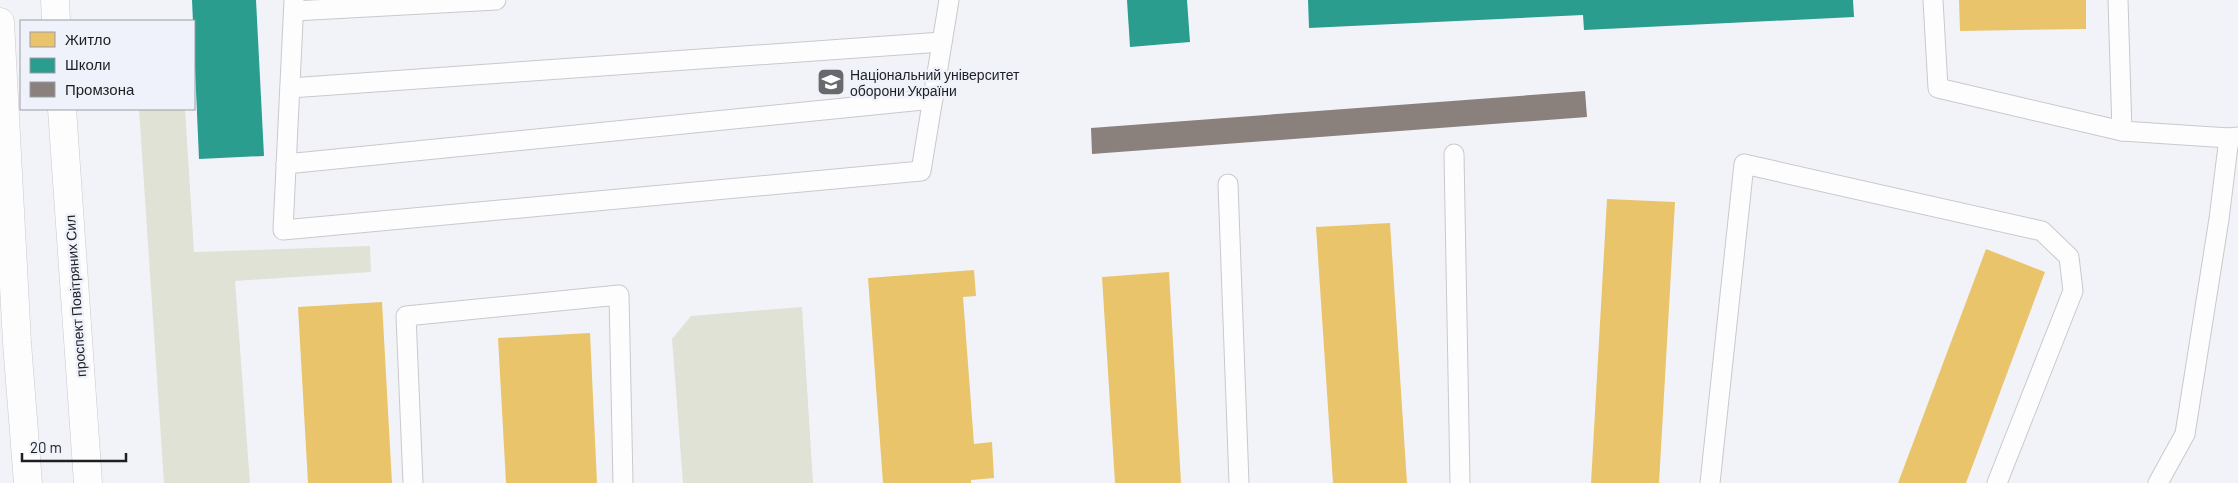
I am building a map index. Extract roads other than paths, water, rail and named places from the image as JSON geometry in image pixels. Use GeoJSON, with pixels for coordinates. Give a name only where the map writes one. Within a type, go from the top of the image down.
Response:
{"type":"FeatureCollection","features":[{"type":"Feature","properties":{"kind":"main road"},"geometry":{"type":"LineString","coordinates":[[55,0],[56,20]]}},
{"type":"Feature","properties":{"kind":"main road"},"geometry":{"type":"LineString","coordinates":[[0,22],[8,344],[28,483]]}},
{"type":"Feature","properties":{"kind":"main road","name":"проспект Повітряних Сил"},"geometry":{"type":"LineString","coordinates":[[62,110],[88,483]]}},
{"type":"Feature","properties":{"kind":"lane"},"geometry":{"type":"LineString","coordinates":[[496,0],[294,6],[283,230],[921,171],[949,0]]}},
{"type":"Feature","properties":{"kind":"lane"},"geometry":{"type":"LineString","coordinates":[[1933,0],[1938,88],[2122,131],[2234,138],[2219,219],[2185,434],[2158,483]]}},
{"type":"Feature","properties":{"kind":"lane"},"geometry":{"type":"LineString","coordinates":[[2118,0],[2122,131]]}},
{"type":"Feature","properties":{"kind":"lane"},"geometry":{"type":"LineString","coordinates":[[290,88],[942,42]]}},
{"type":"Feature","properties":{"kind":"lane"},"geometry":{"type":"LineString","coordinates":[[286,164],[933,99]]}},
{"type":"Feature","properties":{"kind":"lane"},"geometry":{"type":"LineString","coordinates":[[1454,154],[1460,483]]}},
{"type":"Feature","properties":{"kind":"lane"},"geometry":{"type":"LineString","coordinates":[[1710,483],[1744,164],[2042,231],[2069,257],[2073,291],[1996,483]]}},
{"type":"Feature","properties":{"kind":"lane"},"geometry":{"type":"LineString","coordinates":[[1228,184],[1239,483]]}},
{"type":"Feature","properties":{"kind":"lane"},"geometry":{"type":"LineString","coordinates":[[413,483],[406,316],[619,295],[623,483]]}},
{"type":"Feature","properties":{"kind":"place","name":"Національний університет оборони України"},"geometry":{"type":"Point","coordinates":[831,82]}}]}
